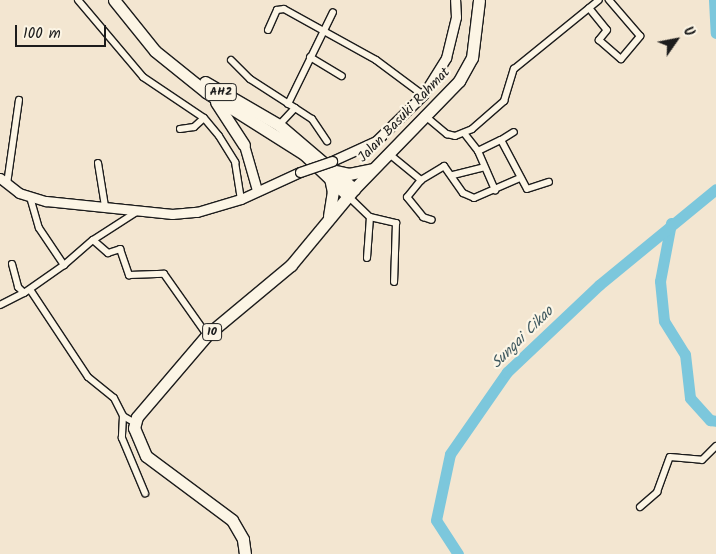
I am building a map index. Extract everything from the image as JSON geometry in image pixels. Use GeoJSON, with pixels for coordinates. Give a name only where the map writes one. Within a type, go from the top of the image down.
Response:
{"type":"FeatureCollection","features":[{"type":"Feature","properties":{"kind":"highway"},"geometry":{"type":"LineString","coordinates":[[114,0],[155,52],[206,92],[224,110],[244,144]]}},
{"type":"Feature","properties":{"kind":"highway","name":"AH2"},"geometry":{"type":"LineString","coordinates":[[120,0],[145,33],[180,64],[332,169],[351,193]]}},
{"type":"Feature","properties":{"kind":"highway","name":"Jalan Basuki Rahmat"},"geometry":{"type":"LineString","coordinates":[[351,193],[470,66],[479,0]]}},
{"type":"Feature","properties":{"kind":"highway"},"geometry":{"type":"LineString","coordinates":[[206,92],[274,128]]}},
{"type":"Feature","properties":{"kind":"highway"},"geometry":{"type":"LineString","coordinates":[[244,144],[252,128],[274,128]]}},
{"type":"Feature","properties":{"kind":"highway"},"geometry":{"type":"LineString","coordinates":[[328,220],[333,192],[332,169],[349,174],[374,168]]}},
{"type":"Feature","properties":{"kind":"highway","name":"10"},"geometry":{"type":"LineString","coordinates":[[134,423],[146,403],[207,336],[291,265],[351,193]]}},
{"type":"Feature","properties":{"kind":"highway"},"geometry":{"type":"LineString","coordinates":[[134,423],[146,456],[182,486],[216,508],[238,528],[245,554]]}},
{"type":"Feature","properties":{"kind":"street"},"geometry":{"type":"LineString","coordinates":[[78,0],[143,78],[204,118],[234,160],[241,199]]}},
{"type":"Feature","properties":{"kind":"street"},"geometry":{"type":"LineString","coordinates":[[19,100],[3,181],[30,197],[138,211],[197,212],[241,199],[257,190],[300,172],[332,169],[376,140],[423,95],[446,58],[456,17],[455,0]]}},
{"type":"Feature","properties":{"kind":"street"},"geometry":{"type":"LineString","coordinates":[[424,115],[447,134],[464,133],[504,101],[514,69],[599,0]]}},
{"type":"Feature","properties":{"kind":"street"},"geometry":{"type":"LineString","coordinates":[[589,8],[608,30],[599,40],[622,59],[640,36],[610,0]]}},
{"type":"Feature","properties":{"kind":"street"},"geometry":{"type":"LineString","coordinates":[[268,30],[282,8],[322,32],[376,60],[423,95]]}},
{"type":"Feature","properties":{"kind":"street"},"geometry":{"type":"LineString","coordinates":[[274,128],[292,106],[310,57],[333,12]]}},
{"type":"Feature","properties":{"kind":"street"},"geometry":{"type":"LineString","coordinates":[[310,57],[342,76]]}},
{"type":"Feature","properties":{"kind":"street"},"geometry":{"type":"LineString","coordinates":[[231,60],[250,78],[312,119],[328,141]]}},
{"type":"Feature","properties":{"kind":"street"},"geometry":{"type":"LineString","coordinates":[[180,129],[194,127],[204,118]]}},
{"type":"Feature","properties":{"kind":"street"},"geometry":{"type":"LineString","coordinates":[[478,151],[514,132]]}},
{"type":"Feature","properties":{"kind":"street"},"geometry":{"type":"LineString","coordinates":[[464,133],[478,151],[495,190]]}},
{"type":"Feature","properties":{"kind":"street"},"geometry":{"type":"LineString","coordinates":[[501,140],[527,190],[549,182]]}},
{"type":"Feature","properties":{"kind":"street"},"geometry":{"type":"LineString","coordinates":[[244,144],[257,190]]}},
{"type":"Feature","properties":{"kind":"street"},"geometry":{"type":"LineString","coordinates":[[388,153],[421,180]]}},
{"type":"Feature","properties":{"kind":"street"},"geometry":{"type":"LineString","coordinates":[[98,163],[105,206]]}},
{"type":"Feature","properties":{"kind":"street"},"geometry":{"type":"LineString","coordinates":[[432,220],[423,217],[407,197],[421,180],[440,166],[453,175],[470,197],[495,190],[520,178]]}},
{"type":"Feature","properties":{"kind":"street"},"geometry":{"type":"LineString","coordinates":[[453,175],[484,167]]}},
{"type":"Feature","properties":{"kind":"street"},"geometry":{"type":"LineString","coordinates":[[351,193],[370,217],[396,223],[394,282]]}},
{"type":"Feature","properties":{"kind":"street"},"geometry":{"type":"LineString","coordinates":[[30,197],[39,228],[64,266]]}},
{"type":"Feature","properties":{"kind":"street"},"geometry":{"type":"LineString","coordinates":[[0,305],[31,291],[64,266],[93,240],[138,211]]}},
{"type":"Feature","properties":{"kind":"street"},"geometry":{"type":"LineString","coordinates":[[367,258],[370,217]]}},
{"type":"Feature","properties":{"kind":"street"},"geometry":{"type":"LineString","coordinates":[[93,240],[108,253],[120,249],[129,275],[164,274],[207,336]]}},
{"type":"Feature","properties":{"kind":"street"},"geometry":{"type":"LineString","coordinates":[[12,264],[18,287],[24,293]]}},
{"type":"Feature","properties":{"kind":"street"},"geometry":{"type":"LineString","coordinates":[[31,291],[88,377],[114,398],[123,416],[122,438],[146,493]]}},
{"type":"Feature","properties":{"kind":"street"},"geometry":{"type":"LineString","coordinates":[[123,416],[134,423]]}},
{"type":"Feature","properties":{"kind":"street"},"geometry":{"type":"LineString","coordinates":[[640,507],[657,492],[670,457],[702,460],[716,446]]}},
{"type":"Feature","properties":{"kind":"waterway","name":"Sungai Cikao"},"geometry":{"type":"LineString","coordinates":[[714,0],[716,33]]}},
{"type":"Feature","properties":{"kind":"waterway","name":"Sungai Cikao"},"geometry":{"type":"LineString","coordinates":[[458,554],[436,520],[450,454],[507,372],[599,285],[716,189]]}},
{"type":"Feature","properties":{"kind":"waterway"},"geometry":{"type":"LineString","coordinates":[[671,223],[660,281],[664,321],[685,354],[690,398],[710,420],[716,421]]}}]}
